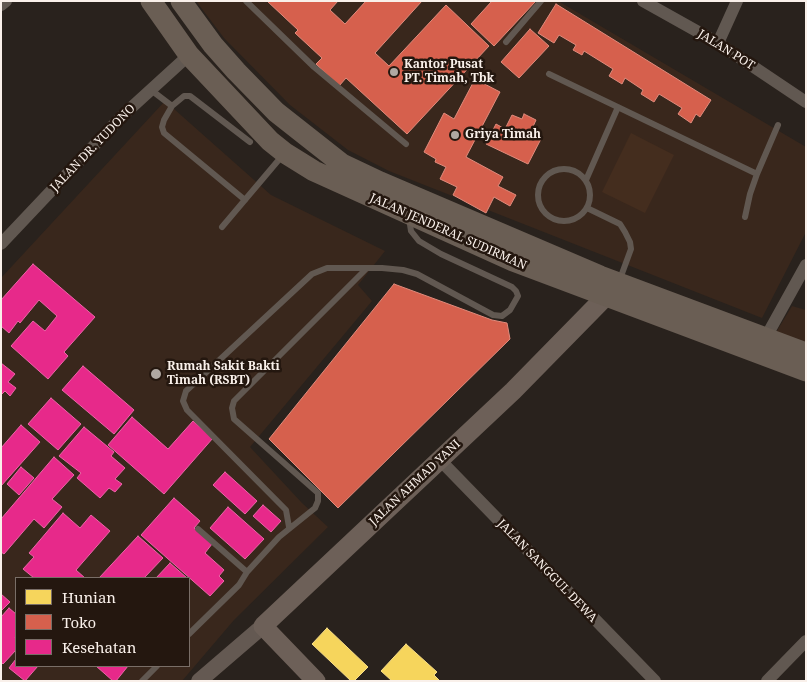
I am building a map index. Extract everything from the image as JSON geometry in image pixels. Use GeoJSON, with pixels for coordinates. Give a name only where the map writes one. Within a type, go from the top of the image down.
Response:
{"type":"FeatureCollection","features":[{"type":"Feature","properties":{"kind":"highway","name":"JALAN JENDERAL SUDIRMAN"},"geometry":{"type":"LineString","coordinates":[[151,1],[189,55],[270,141],[314,171],[409,216],[512,261],[766,337],[806,353]]}},
{"type":"Feature","properties":{"kind":"highway","name":"JALAN JENDERAL SUDIRMAN"},"geometry":{"type":"LineString","coordinates":[[181,1],[212,45],[242,78],[276,112],[342,164],[612,290],[806,371]]}},
{"type":"Feature","properties":{"kind":"main road","name":"JALAN AHMAD YANI"},"geometry":{"type":"LineString","coordinates":[[262,626],[513,391],[612,290]]}},
{"type":"Feature","properties":{"kind":"main road"},"geometry":{"type":"LineString","coordinates":[[262,626],[316,681]]}},
{"type":"Feature","properties":{"kind":"street"},"geometry":{"type":"LineString","coordinates":[[1,5],[6,1]]}},
{"type":"Feature","properties":{"kind":"street","name":"JALAN POT"},"geometry":{"type":"LineString","coordinates":[[643,1],[718,43],[806,102]]}},
{"type":"Feature","properties":{"kind":"street"},"geometry":{"type":"LineString","coordinates":[[718,43],[738,1]]}},
{"type":"Feature","properties":{"kind":"street","name":"JALAN DR. YUDONO"},"geometry":{"type":"LineString","coordinates":[[1,244],[122,117],[189,55]]}},
{"type":"Feature","properties":{"kind":"street"},"geometry":{"type":"LineString","coordinates":[[766,337],[806,265]]}},
{"type":"Feature","properties":{"kind":"street","name":"JALAN SANGGUL DEWA"},"geometry":{"type":"LineString","coordinates":[[440,460],[655,681]]}},
{"type":"Feature","properties":{"kind":"street"},"geometry":{"type":"LineString","coordinates":[[203,680],[262,626]]}},
{"type":"Feature","properties":{"kind":"street"},"geometry":{"type":"LineString","coordinates":[[767,681],[806,641]]}},
{"type":"Feature","properties":{"kind":"lane"},"geometry":{"type":"LineString","coordinates":[[246,1],[314,67],[406,144]]}},
{"type":"Feature","properties":{"kind":"lane"},"geometry":{"type":"LineString","coordinates":[[506,42],[541,1]]}},
{"type":"Feature","properties":{"kind":"lane"},"geometry":{"type":"LineString","coordinates":[[549,74],[757,174]]}},
{"type":"Feature","properties":{"kind":"lane"},"geometry":{"type":"LineString","coordinates":[[151,90],[172,106]]}},
{"type":"Feature","properties":{"kind":"lane"},"geometry":{"type":"LineString","coordinates":[[245,200],[164,133],[162,127],[172,106],[184,96],[190,96],[250,142]]}},
{"type":"Feature","properties":{"kind":"lane"},"geometry":{"type":"LineString","coordinates":[[586,180],[618,107]]}},
{"type":"Feature","properties":{"kind":"lane"},"geometry":{"type":"LineString","coordinates":[[745,217],[757,174],[778,124]]}},
{"type":"Feature","properties":{"kind":"lane"},"geometry":{"type":"LineString","coordinates":[[222,227],[285,153]]}},
{"type":"Feature","properties":{"kind":"lane"},"geometry":{"type":"LineString","coordinates":[[562,168],[580,173],[590,189],[590,199],[587,208],[581,215],[572,220],[562,221],[553,219],[545,213],[540,205],[538,195],[544,177],[552,171],[562,168]]}},
{"type":"Feature","properties":{"kind":"lane"},"geometry":{"type":"LineString","coordinates":[[587,208],[620,224],[630,242],[631,249],[612,290]]}},
{"type":"Feature","properties":{"kind":"lane"},"geometry":{"type":"LineString","coordinates":[[289,527],[286,510],[187,410],[183,401],[186,392],[312,274],[327,268],[403,270],[416,274],[493,315],[502,316],[510,310],[518,296],[512,287],[441,254],[419,241],[411,230],[409,216]]}},
{"type":"Feature","properties":{"kind":"lane"},"geometry":{"type":"LineString","coordinates":[[190,633],[239,585],[247,572],[289,527],[315,508],[318,502],[318,493],[234,418],[232,408],[234,401],[366,269]]}},
{"type":"Feature","properties":{"kind":"lane"},"geometry":{"type":"LineString","coordinates":[[198,529],[247,572]]}},
{"type":"Feature","properties":{"kind":"lane"},"geometry":{"type":"LineString","coordinates":[[142,681],[156,667]]}},
{"type":"Feature","properties":{"kind":"shaded area"},"geometry":{"type":"Polygon","coordinates":[[[196,1],[558,1],[806,147],[806,232],[762,318],[389,171],[348,150],[290,105],[224,38],[196,1]]]}},
{"type":"Feature","properties":{"kind":"shaded area","name":"Rumah Sakit Bakti Timah (RSBT)"},"geometry":{"type":"Polygon","coordinates":[[[165,101],[271,195],[385,251],[358,285],[372,301],[250,447],[302,503],[328,527],[234,620],[182,681],[1,681],[1,278],[165,101]]]}},
{"type":"Feature","properties":{"kind":"shaded area"},"geometry":{"type":"Polygon","coordinates":[[[631,133],[674,155],[645,213],[602,192],[631,133]]]}},
{"type":"Feature","properties":{"kind":"shaded area"},"geometry":{"type":"Polygon","coordinates":[[[792,306],[806,310],[806,355],[769,344],[792,306]]]}},
{"type":"Feature","properties":{"kind":"building: Hunian"},"geometry":{"type":"Polygon","coordinates":[[[327,628],[368,667],[354,681],[351,681],[312,644],[327,628]]]}},
{"type":"Feature","properties":{"kind":"building: Hunian"},"geometry":{"type":"Polygon","coordinates":[[[406,644],[437,672],[434,675],[440,681],[392,681],[381,671],[406,644]]]}},
{"type":"Feature","properties":{"kind":"building: Toko","name":"Kantor Pusat PT. Timah, Tbk"},"geometry":{"type":"Polygon","coordinates":[[[267,1],[338,1],[330,10],[345,24],[366,1],[422,1],[375,53],[389,66],[446,5],[489,46],[407,134],[346,78],[339,86],[316,64],[322,58],[295,33],[298,30],[267,1]]]}},
{"type":"Feature","properties":{"kind":"building: Toko","name":"Kantor Pusat PT. Timah, Tbk"},"geometry":{"type":"Polygon","coordinates":[[[492,1],[536,1],[494,46],[471,24],[492,1]]]}},
{"type":"Feature","properties":{"kind":"building: Toko"},"geometry":{"type":"Polygon","coordinates":[[[556,4],[711,100],[700,117],[696,114],[691,123],[678,114],[682,108],[659,94],[654,102],[641,94],[643,90],[625,78],[622,84],[609,76],[613,69],[584,51],[582,55],[573,50],[576,45],[559,35],[554,43],[538,33],[556,4]]]}},
{"type":"Feature","properties":{"kind":"building: Toko"},"geometry":{"type":"Polygon","coordinates":[[[530,29],[549,46],[519,78],[501,62],[530,29]]]}},
{"type":"Feature","properties":{"kind":"building: Toko","name":"Griya Timah"},"geometry":{"type":"Polygon","coordinates":[[[475,79],[500,92],[466,157],[503,177],[498,186],[516,195],[510,206],[494,197],[486,213],[453,195],[457,187],[440,179],[446,167],[435,162],[436,159],[424,152],[444,113],[454,119],[475,79]]]}},
{"type":"Feature","properties":{"kind":"building: Toko"},"geometry":{"type":"Polygon","coordinates":[[[524,114],[536,120],[531,131],[542,137],[528,164],[486,144],[496,124],[505,129],[512,115],[522,119],[524,114]]]}},
{"type":"Feature","properties":{"kind":"building: Toko"},"geometry":{"type":"Polygon","coordinates":[[[394,284],[492,320],[507,323],[510,339],[338,508],[269,439],[394,284]]]}},
{"type":"Feature","properties":{"kind":"building: Kesehatan"},"geometry":{"type":"Polygon","coordinates":[[[33,264],[95,317],[64,352],[68,356],[48,379],[11,346],[33,321],[45,331],[57,316],[39,300],[9,333],[1,326],[1,300],[33,264]]]}},
{"type":"Feature","properties":{"kind":"building: Kesehatan"},"geometry":{"type":"Polygon","coordinates":[[[1,363],[15,374],[8,382],[16,388],[10,396],[5,391],[1,395],[1,363]]]}},
{"type":"Feature","properties":{"kind":"building: Kesehatan"},"geometry":{"type":"Polygon","coordinates":[[[83,366],[134,410],[114,434],[62,390],[83,366]]]}},
{"type":"Feature","properties":{"kind":"building: Kesehatan"},"geometry":{"type":"Polygon","coordinates":[[[51,398],[81,424],[58,450],[28,424],[51,398]]]}},
{"type":"Feature","properties":{"kind":"building: Kesehatan"},"geometry":{"type":"Polygon","coordinates":[[[132,417],[168,449],[193,421],[213,438],[164,494],[108,445],[132,417]]]}},
{"type":"Feature","properties":{"kind":"building: Kesehatan"},"geometry":{"type":"Polygon","coordinates":[[[21,425],[40,442],[1,486],[1,448],[21,425]]]}},
{"type":"Feature","properties":{"kind":"building: Kesehatan"},"geometry":{"type":"Polygon","coordinates":[[[84,427],[114,452],[111,456],[125,468],[115,479],[122,484],[115,492],[109,488],[100,498],[77,478],[81,473],[59,456],[84,427]]]}},
{"type":"Feature","properties":{"kind":"building: Kesehatan"},"geometry":{"type":"Polygon","coordinates":[[[54,457],[74,475],[52,499],[62,507],[44,528],[34,519],[4,554],[1,552],[1,519],[54,457]]]}},
{"type":"Feature","properties":{"kind":"building: Kesehatan"},"geometry":{"type":"Polygon","coordinates":[[[21,467],[34,478],[19,495],[7,484],[21,467]]]}},
{"type":"Feature","properties":{"kind":"building: Kesehatan"},"geometry":{"type":"Polygon","coordinates":[[[225,472],[257,501],[245,514],[213,485],[225,472]]]}},
{"type":"Feature","properties":{"kind":"building: Kesehatan"},"geometry":{"type":"Polygon","coordinates":[[[174,498],[200,521],[194,528],[212,544],[205,553],[224,570],[219,576],[224,581],[210,596],[141,535],[174,498]]]}},
{"type":"Feature","properties":{"kind":"building: Kesehatan"},"geometry":{"type":"Polygon","coordinates":[[[263,505],[281,521],[271,532],[253,516],[263,505]]]}},
{"type":"Feature","properties":{"kind":"building: Kesehatan"},"geometry":{"type":"Polygon","coordinates":[[[228,507],[264,539],[245,559],[210,528],[228,507]]]}},
{"type":"Feature","properties":{"kind":"building: Kesehatan"},"geometry":{"type":"Polygon","coordinates":[[[63,513],[80,528],[91,515],[110,531],[76,570],[84,577],[33,577],[23,569],[34,557],[29,553],[63,513]]]}},
{"type":"Feature","properties":{"kind":"building: Kesehatan"},"geometry":{"type":"Polygon","coordinates":[[[138,536],[163,558],[145,577],[100,577],[138,536]]]}},
{"type":"Feature","properties":{"kind":"building: Kesehatan"},"geometry":{"type":"Polygon","coordinates":[[[170,563],[186,577],[157,577],[170,563]]]}},
{"type":"Feature","properties":{"kind":"building: Kesehatan"},"geometry":{"type":"Polygon","coordinates":[[[1,594],[10,602],[1,611],[1,594]]]}},
{"type":"Feature","properties":{"kind":"building: Kesehatan"},"geometry":{"type":"Polygon","coordinates":[[[9,608],[15,613],[15,651],[3,664],[1,662],[1,617],[9,608]]]}},
{"type":"Feature","properties":{"kind":"building: Kesehatan"},"geometry":{"type":"Polygon","coordinates":[[[15,660],[15,667],[37,667],[25,681],[9,668],[15,660]]]}},
{"type":"Feature","properties":{"kind":"building: Kesehatan"},"geometry":{"type":"Polygon","coordinates":[[[97,667],[127,667],[116,681],[113,681],[97,667]]]}},
{"type":"Feature","properties":{"kind":"place","name":"Kantor Pusat PT. Timah, Tbk"},"geometry":{"type":"Point","coordinates":[394,72]}},
{"type":"Feature","properties":{"kind":"place","name":"Griya Timah"},"geometry":{"type":"Point","coordinates":[455,135]}},
{"type":"Feature","properties":{"kind":"place","name":"Rumah Sakit Bakti Timah (RSBT)"},"geometry":{"type":"Point","coordinates":[156,374]}}]}
